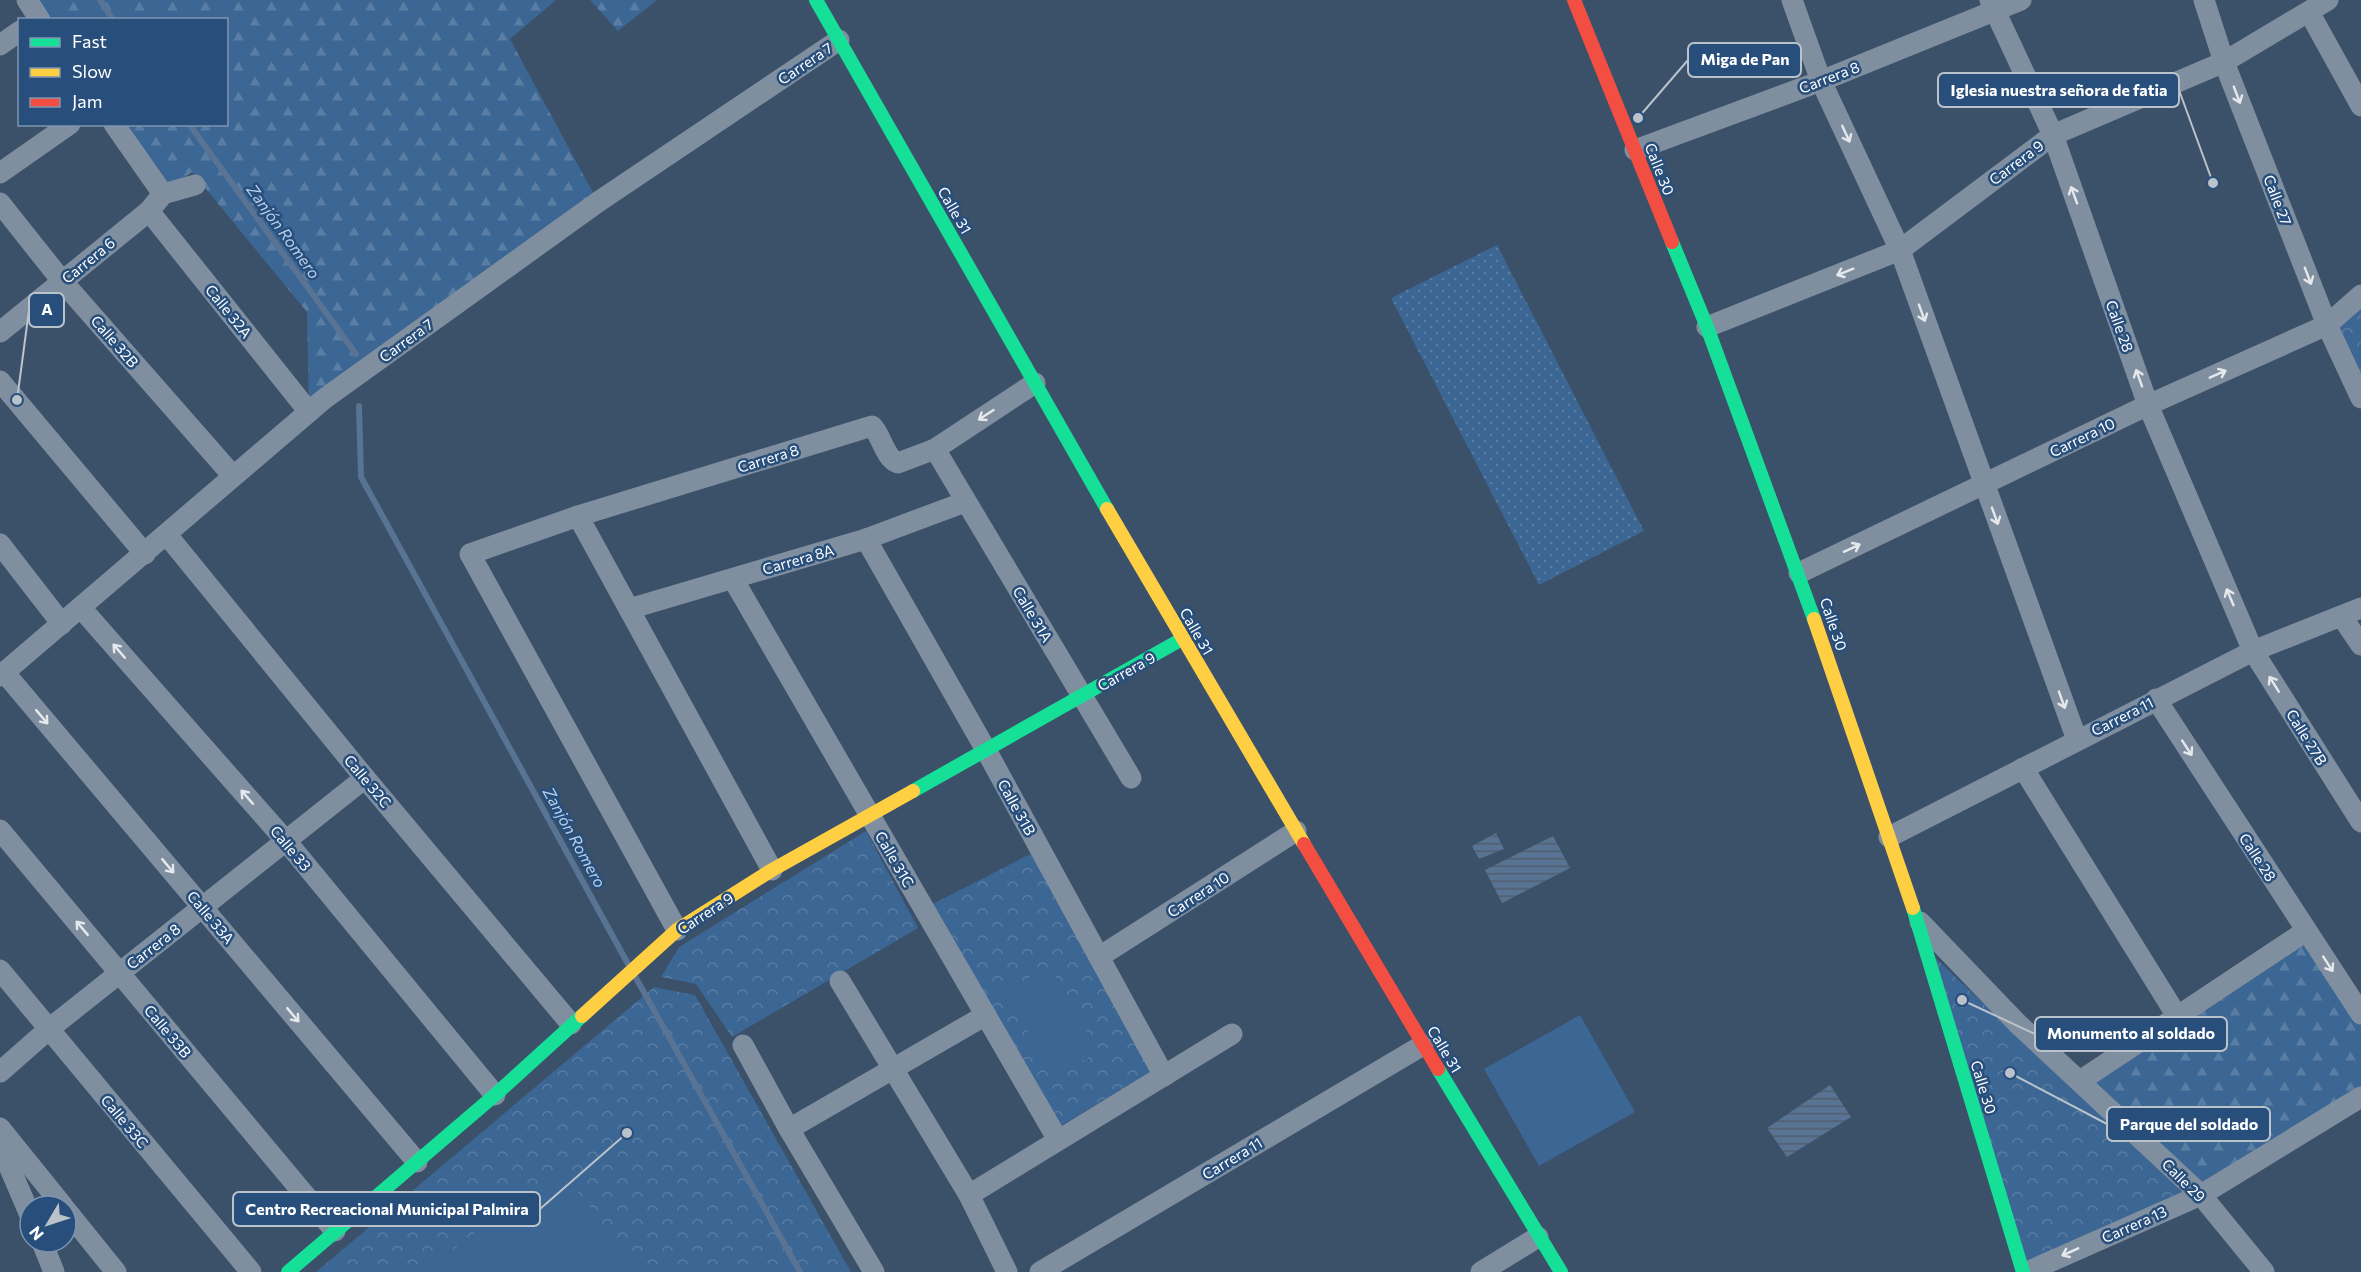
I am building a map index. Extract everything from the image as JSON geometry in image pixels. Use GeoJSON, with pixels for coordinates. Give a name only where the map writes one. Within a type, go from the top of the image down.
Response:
{"type":"FeatureCollection","features":[{"type":"Feature","properties":{"kind":"street","name":"Calle 31"},"geometry":{"type":"LineString","coordinates":[[816,0],[1182,639],[1561,1272]]}},
{"type":"Feature","properties":{"kind":"street","name":"Calle 30"},"geometry":{"type":"LineString","coordinates":[[1574,0],[1707,327],[1799,573],[1916,918],[2025,1272]]}},
{"type":"Feature","properties":{"kind":"street"},"geometry":{"type":"LineString","coordinates":[[1792,0],[1821,81],[1900,250],[2077,740]]}},
{"type":"Feature","properties":{"kind":"street","name":"Carrera 8"},"geometry":{"type":"LineString","coordinates":[[1635,150],[1821,81],[1992,6],[2021,0]]}},
{"type":"Feature","properties":{"kind":"street","name":"Calle 27"},"geometry":{"type":"LineString","coordinates":[[2204,0],[2224,62],[2327,325],[2361,398]]}},
{"type":"Feature","properties":{"kind":"street","name":"Carrera 9"},"geometry":{"type":"LineString","coordinates":[[1707,327],[1900,250],[2053,135],[2224,62],[2328,0]]}},
{"type":"Feature","properties":{"kind":"street","name":"Calle 28"},"geometry":{"type":"LineString","coordinates":[[1992,6],[2053,135],[2148,405],[2253,651]]}},
{"type":"Feature","properties":{"kind":"street"},"geometry":{"type":"LineString","coordinates":[[2309,12],[2361,106]]}},
{"type":"Feature","properties":{"kind":"street"},"geometry":{"type":"LineString","coordinates":[[0,45],[18,32]]}},
{"type":"Feature","properties":{"kind":"street","name":"Carrera 7"},"geometry":{"type":"LineString","coordinates":[[2,674],[324,399],[598,202],[839,40]]}},
{"type":"Feature","properties":{"kind":"street"},"geometry":{"type":"LineString","coordinates":[[0,173],[67,126]]}},
{"type":"Feature","properties":{"kind":"street"},"geometry":{"type":"LineString","coordinates":[[115,126],[163,194],[195,186]]}},
{"type":"Feature","properties":{"kind":"street","name":"Carrera 6"},"geometry":{"type":"LineString","coordinates":[[0,332],[148,211],[163,194]]}},
{"type":"Feature","properties":{"kind":"street","name":"Calle 32B"},"geometry":{"type":"LineString","coordinates":[[2,209],[233,476]]}},
{"type":"Feature","properties":{"kind":"street","name":"Calle 32A"},"geometry":{"type":"LineString","coordinates":[[148,211],[309,412]]}},
{"type":"Feature","properties":{"kind":"street","name":"Carrera 10"},"geometry":{"type":"LineString","coordinates":[[1799,573],[2148,405],[2327,325],[2361,295]]}},
{"type":"Feature","properties":{"kind":"street"},"geometry":{"type":"LineString","coordinates":[[0,381],[145,554]]}},
{"type":"Feature","properties":{"kind":"street","name":"Carrera 8"},"geometry":{"type":"LineString","coordinates":[[677,930],[470,554],[578,516],[872,426],[895,462],[935,449],[1035,383]]}},
{"type":"Feature","properties":{"kind":"street","name":"Calle 31A"},"geometry":{"type":"LineString","coordinates":[[935,449],[1131,778]]}},
{"type":"Feature","properties":{"kind":"street","name":"Carrera 8A"},"geometry":{"type":"LineString","coordinates":[[629,609],[867,539],[965,502]]}},
{"type":"Feature","properties":{"kind":"street"},"geometry":{"type":"LineString","coordinates":[[578,516],[772,870]]}},
{"type":"Feature","properties":{"kind":"street","name":"Calle 32C"},"geometry":{"type":"LineString","coordinates":[[167,535],[365,778],[571,1024]]}},
{"type":"Feature","properties":{"kind":"street","name":"Calle 31B"},"geometry":{"type":"LineString","coordinates":[[867,539],[986,750],[1164,1076]]}},
{"type":"Feature","properties":{"kind":"street"},"geometry":{"type":"LineString","coordinates":[[0,544],[62,624]]}},
{"type":"Feature","properties":{"kind":"street","name":"Calle 31C"},"geometry":{"type":"LineString","coordinates":[[733,579],[1058,1140]]}},
{"type":"Feature","properties":{"kind":"street","name":"Calle 33"},"geometry":{"type":"LineString","coordinates":[[81,608],[286,841],[495,1095]]}},
{"type":"Feature","properties":{"kind":"street","name":"Carrera 11"},"geometry":{"type":"LineString","coordinates":[[1889,837],[2253,651],[2361,608]]}},
{"type":"Feature","properties":{"kind":"street"},"geometry":{"type":"LineString","coordinates":[[2342,617],[2361,645]]}},
{"type":"Feature","properties":{"kind":"street","name":"Carrera 9"},"geometry":{"type":"LineString","coordinates":[[288,1272],[495,1095],[677,930],[772,870],[1182,639]]}},
{"type":"Feature","properties":{"kind":"street","name":"Calle 27B"},"geometry":{"type":"LineString","coordinates":[[2253,651],[2361,822]]}},
{"type":"Feature","properties":{"kind":"street","name":"Calle 33A"},"geometry":{"type":"LineString","coordinates":[[2,674],[417,1162]]}},
{"type":"Feature","properties":{"kind":"street","name":"Calle 28"},"geometry":{"type":"LineString","coordinates":[[2156,699],[2361,1014]]}},
{"type":"Feature","properties":{"kind":"street"},"geometry":{"type":"LineString","coordinates":[[2022,768],[2177,1016]]}},
{"type":"Feature","properties":{"kind":"street","name":"Carrera 8"},"geometry":{"type":"LineString","coordinates":[[0,1072],[49,1029],[365,778]]}},
{"type":"Feature","properties":{"kind":"street","name":"Calle 33B"},"geometry":{"type":"LineString","coordinates":[[0,830],[335,1232]]}},
{"type":"Feature","properties":{"kind":"street","name":"Carrera 10"},"geometry":{"type":"LineString","coordinates":[[1099,957],[1296,831]]}},
{"type":"Feature","properties":{"kind":"street","name":"Calle 29"},"geometry":{"type":"LineString","coordinates":[[1916,918],[2017,1023],[2201,1195],[2264,1272]]}},
{"type":"Feature","properties":{"kind":"street"},"geometry":{"type":"LineString","coordinates":[[2080,1081],[2306,930]]}},
{"type":"Feature","properties":{"kind":"street","name":"Calle 33C"},"geometry":{"type":"LineString","coordinates":[[0,970],[251,1272]]}},
{"type":"Feature","properties":{"kind":"street"},"geometry":{"type":"LineString","coordinates":[[840,981],[969,1195],[1007,1272]]}},
{"type":"Feature","properties":{"kind":"street"},"geometry":{"type":"LineString","coordinates":[[789,1129],[986,1015]]}},
{"type":"Feature","properties":{"kind":"street"},"geometry":{"type":"LineString","coordinates":[[969,1195],[1232,1034]]}},
{"type":"Feature","properties":{"kind":"street"},"geometry":{"type":"LineString","coordinates":[[743,1045],[789,1129],[874,1272]]}},
{"type":"Feature","properties":{"kind":"street","name":"Carrera 11"},"geometry":{"type":"LineString","coordinates":[[1040,1272],[1423,1045]]}},
{"type":"Feature","properties":{"kind":"street","name":"Carrera 13"},"geometry":{"type":"LineString","coordinates":[[2025,1272],[2201,1195],[2361,1097]]}},
{"type":"Feature","properties":{"kind":"street"},"geometry":{"type":"LineString","coordinates":[[0,1128],[53,1194]]}},
{"type":"Feature","properties":{"kind":"street"},"geometry":{"type":"LineString","coordinates":[[0,1144],[21,1194]]}},
{"type":"Feature","properties":{"kind":"street"},"geometry":{"type":"LineString","coordinates":[[78,1225],[116,1272]]}},
{"type":"Feature","properties":{"kind":"street"},"geometry":{"type":"LineString","coordinates":[[1481,1272],[1539,1237]]}},
{"type":"Feature","properties":{"kind":"street"},"geometry":{"type":"LineString","coordinates":[[47,1254],[54,1272]]}},
{"type":"Feature","properties":{"kind":"green space"},"geometry":{"type":"Polygon","coordinates":[[[26,0],[556,0],[510,39],[598,202],[309,412],[307,312],[192,172],[163,194],[114,126],[228,126],[228,18],[38,18],[26,0]]]}},
{"type":"Feature","properties":{"kind":"green space"},"geometry":{"type":"Polygon","coordinates":[[[590,0],[657,0],[618,31],[590,0]]]}},
{"type":"Feature","properties":{"kind":"green space"},"geometry":{"type":"Polygon","coordinates":[[[1497,245],[1644,531],[1539,585],[1391,298],[1497,245]]]}},
{"type":"Feature","properties":{"kind":"green space"},"geometry":{"type":"Polygon","coordinates":[[[2361,295],[2361,398],[2327,325],[2361,295]]]}},
{"type":"Feature","properties":{"kind":"green space"},"geometry":{"type":"Polygon","coordinates":[[[866,831],[918,928],[732,1037],[696,984],[661,977],[679,947],[866,831]]]}},
{"type":"Feature","properties":{"kind":"green space"},"geometry":{"type":"Polygon","coordinates":[[[1034,852],[1153,1071],[1060,1126],[931,905],[1034,852]]]}},
{"type":"Feature","properties":{"kind":"green space"},"geometry":{"type":"Polygon","coordinates":[[[2306,931],[2361,1014],[2361,1097],[2201,1195],[2080,1081],[2306,931]]]}},
{"type":"Feature","properties":{"kind":"green space"},"geometry":{"type":"Polygon","coordinates":[[[1924,947],[2189,1199],[2027,1272],[1924,947]]]}},
{"type":"Feature","properties":{"kind":"green space"},"geometry":{"type":"Polygon","coordinates":[[[1050,966],[1098,1052],[1054,1077],[1005,991],[1050,966]]]}},
{"type":"Feature","properties":{"kind":"green space"},"geometry":{"type":"Polygon","coordinates":[[[654,987],[695,995],[851,1272],[316,1272],[654,987]]]}},
{"type":"Feature","properties":{"kind":"green space"},"geometry":{"type":"Polygon","coordinates":[[[1580,1015],[1635,1112],[1539,1166],[1484,1069],[1580,1015]]]}},
{"type":"Feature","properties":{"kind":"green space"},"geometry":{"type":"Polygon","coordinates":[[[559,1168],[640,1272],[424,1272],[559,1168]]]}},
{"type":"Feature","properties":{"kind":"shaded area"},"geometry":{"type":"Polygon","coordinates":[[[1496,833],[1504,849],[1479,859],[1472,846],[1496,833]]]}},
{"type":"Feature","properties":{"kind":"shaded area"},"geometry":{"type":"Polygon","coordinates":[[[1553,836],[1570,868],[1502,903],[1485,870],[1553,836]]]}},
{"type":"Feature","properties":{"kind":"shaded area"},"geometry":{"type":"Polygon","coordinates":[[[1830,1085],[1851,1117],[1787,1157],[1767,1128],[1830,1085]]]}},
{"type":"Feature","properties":{"kind":"waterway","name":"Zanjón Romero"},"geometry":{"type":"LineString","coordinates":[[100,0],[112,18]]}},
{"type":"Feature","properties":{"kind":"waterway","name":"Zanjón Romero"},"geometry":{"type":"LineString","coordinates":[[190,126],[356,354]]}},
{"type":"Feature","properties":{"kind":"waterway","name":"Zanjón Romero"},"geometry":{"type":"LineString","coordinates":[[359,406],[361,477],[628,964]]}},
{"type":"Feature","properties":{"kind":"waterway","name":"Zanjón Romero"},"geometry":{"type":"LineString","coordinates":[[636,978],[800,1272]]}},
{"type":"Feature","properties":{"kind":"traffic: fast"},"geometry":{"type":"LineString","coordinates":[[816,0],[1107,509]]}},
{"type":"Feature","properties":{"kind":"traffic: fast"},"geometry":{"type":"LineString","coordinates":[[1672,242],[1707,327],[1814,619]]}},
{"type":"Feature","properties":{"kind":"traffic: fast"},"geometry":{"type":"LineString","coordinates":[[913,791],[1182,639]]}},
{"type":"Feature","properties":{"kind":"traffic: fast"},"geometry":{"type":"LineString","coordinates":[[1913,908],[2023,1272]]}},
{"type":"Feature","properties":{"kind":"traffic: fast"},"geometry":{"type":"LineString","coordinates":[[288,1272],[495,1095],[582,1016]]}},
{"type":"Feature","properties":{"kind":"traffic: fast"},"geometry":{"type":"LineString","coordinates":[[1438,1069],[1561,1272]]}},
{"type":"Feature","properties":{"kind":"traffic: slow"},"geometry":{"type":"LineString","coordinates":[[1107,509],[1304,844]]}},
{"type":"Feature","properties":{"kind":"traffic: slow"},"geometry":{"type":"LineString","coordinates":[[1814,619],[1913,908]]}},
{"type":"Feature","properties":{"kind":"traffic: slow"},"geometry":{"type":"LineString","coordinates":[[582,1016],[677,930],[772,870],[913,791]]}},
{"type":"Feature","properties":{"kind":"traffic: jam"},"geometry":{"type":"LineString","coordinates":[[1574,0],[1672,242]]}},
{"type":"Feature","properties":{"kind":"traffic: jam"},"geometry":{"type":"LineString","coordinates":[[1304,844],[1438,1069]]}},
{"type":"Feature","properties":{"kind":"place","name":"Miga de Pan"},"geometry":{"type":"Point","coordinates":[1638,118]}},
{"type":"Feature","properties":{"kind":"place","name":"Iglesia nuestra señora de fatia"},"geometry":{"type":"Point","coordinates":[2213,183]}},
{"type":"Feature","properties":{"kind":"place","name":"A"},"geometry":{"type":"Point","coordinates":[17,400]}},
{"type":"Feature","properties":{"kind":"place","name":"Monumento al soldado"},"geometry":{"type":"Point","coordinates":[1962,1000]}},
{"type":"Feature","properties":{"kind":"place","name":"Parque del soldado"},"geometry":{"type":"Point","coordinates":[2010,1073]}},
{"type":"Feature","properties":{"kind":"place","name":"Centro Recreacional Municipal Palmira"},"geometry":{"type":"Point","coordinates":[627,1133]}}]}
